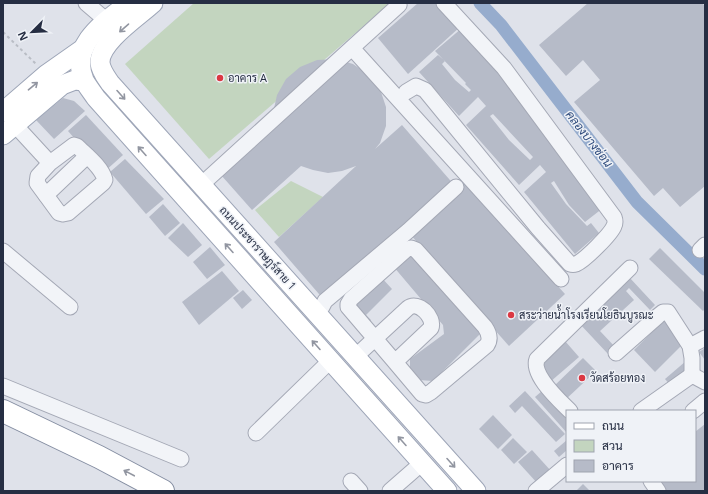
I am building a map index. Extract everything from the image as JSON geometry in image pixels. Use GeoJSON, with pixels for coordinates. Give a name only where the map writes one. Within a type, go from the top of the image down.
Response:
{"type":"FeatureCollection","features":[{"type":"Feature","properties":{"kind":"highway"},"geometry":{"type":"LineString","coordinates":[[3,411],[99,457],[163,491]]}},
{"type":"Feature","properties":{"kind":"main road","name":"ถนนประชาราษฎร์สาย 1"},"geometry":{"type":"LineString","coordinates":[[129,3],[95,30],[84,48],[81,61],[84,80],[96,98],[447,491]]}},
{"type":"Feature","properties":{"kind":"main road","name":"ถนนประชาราษฎร์สาย 1"},"geometry":{"type":"LineString","coordinates":[[153,3],[111,39],[101,56],[100,63],[102,71],[110,83],[476,491]]}},
{"type":"Feature","properties":{"kind":"main road","name":"ถนนประชาราษฎร์สาย 1"},"geometry":{"type":"LineString","coordinates":[[6,121],[47,74],[84,48]]}},
{"type":"Feature","properties":{"kind":"main road"},"geometry":{"type":"LineString","coordinates":[[6,121],[62,85],[75,80],[84,80]]}},
{"type":"Feature","properties":{"kind":"main road"},"geometry":{"type":"LineString","coordinates":[[333,364],[347,364],[353,354]]}},
{"type":"Feature","properties":{"kind":"main road"},"geometry":{"type":"LineString","coordinates":[[362,396],[362,386],[367,381],[378,381]]}},
{"type":"Feature","properties":{"kind":"street"},"geometry":{"type":"LineString","coordinates":[[86,3],[106,21]]}},
{"type":"Feature","properties":{"kind":"street"},"geometry":{"type":"LineString","coordinates":[[201,185],[400,5],[398,3]]}},
{"type":"Feature","properties":{"kind":"street"},"geometry":{"type":"LineString","coordinates":[[406,92],[416,86],[425,90],[538,228],[570,264],[576,264],[582,260],[610,233],[616,221],[614,216],[504,68],[444,3]]}},
{"type":"Feature","properties":{"kind":"street"},"geometry":{"type":"LineString","coordinates":[[352,48],[562,278]]}},
{"type":"Feature","properties":{"kind":"street"},"geometry":{"type":"LineString","coordinates":[[6,121],[50,163]]}},
{"type":"Feature","properties":{"kind":"street"},"geometry":{"type":"LineString","coordinates":[[74,145],[88,156],[104,176],[105,180],[68,213],[59,213],[37,183],[36,179],[50,163],[74,145]]}},
{"type":"Feature","properties":{"kind":"street"},"geometry":{"type":"LineString","coordinates":[[46,195],[88,156]]}},
{"type":"Feature","properties":{"kind":"street"},"geometry":{"type":"LineString","coordinates":[[316,312],[322,307],[325,301],[408,231],[456,187]]}},
{"type":"Feature","properties":{"kind":"street"},"geometry":{"type":"LineString","coordinates":[[414,248],[485,327],[488,332],[489,341],[487,345],[426,395],[422,394],[395,362],[348,308],[348,304],[351,299],[407,249],[414,248]]}},
{"type":"Feature","properties":{"kind":"street"},"geometry":{"type":"LineString","coordinates":[[3,251],[70,306]]}},
{"type":"Feature","properties":{"kind":"street"},"geometry":{"type":"LineString","coordinates":[[569,410],[548,388],[538,373],[535,364],[537,359],[630,268]]}},
{"type":"Feature","properties":{"kind":"street"},"geometry":{"type":"LineString","coordinates":[[353,354],[375,339],[410,306],[419,307],[426,313],[432,322],[431,328],[395,362]]}},
{"type":"Feature","properties":{"kind":"street"},"geometry":{"type":"LineString","coordinates":[[616,353],[663,312],[668,312],[680,328],[690,346],[698,378],[660,398],[642,410]]}},
{"type":"Feature","properties":{"kind":"street"},"geometry":{"type":"LineString","coordinates":[[690,346],[705,338]]}},
{"type":"Feature","properties":{"kind":"street"},"geometry":{"type":"LineString","coordinates":[[256,433],[333,364]]}},
{"type":"Feature","properties":{"kind":"street"},"geometry":{"type":"LineString","coordinates":[[3,386],[182,459]]}},
{"type":"Feature","properties":{"kind":"street"},"geometry":{"type":"LineString","coordinates":[[694,410],[705,401]]}},
{"type":"Feature","properties":{"kind":"street"},"geometry":{"type":"LineString","coordinates":[[390,491],[422,463]]}},
{"type":"Feature","properties":{"kind":"street"},"geometry":{"type":"LineString","coordinates":[[536,491],[566,466]]}},
{"type":"Feature","properties":{"kind":"street"},"geometry":{"type":"LineString","coordinates":[[652,482],[658,491]]}},
{"type":"Feature","properties":{"kind":"path"},"geometry":{"type":"LineString","coordinates":[[3,32],[47,74]]}},
{"type":"Feature","properties":{"kind":"green space","name":"อาคาร A"},"geometry":{"type":"Polygon","coordinates":[[[194,3],[387,3],[388,5],[209,159],[125,64],[194,3]]]}},
{"type":"Feature","properties":{"kind":"green space"},"geometry":{"type":"Polygon","coordinates":[[[291,181],[323,197],[279,237],[255,210],[291,181]]]}},
{"type":"Feature","properties":{"kind":"building"},"geometry":{"type":"Polygon","coordinates":[[[418,3],[439,3],[461,26],[408,74],[378,38],[418,3]]]}},
{"type":"Feature","properties":{"kind":"building"},"geometry":{"type":"Polygon","coordinates":[[[588,3],[704,3],[705,186],[680,207],[663,188],[654,196],[574,102],[600,80],[583,60],[566,76],[539,45],[588,3]]]}},
{"type":"Feature","properties":{"kind":"building"},"geometry":{"type":"Polygon","coordinates":[[[462,28],[491,60],[603,208],[585,222],[569,205],[554,181],[551,183],[566,204],[587,226],[591,223],[599,233],[575,254],[524,192],[546,172],[540,165],[519,185],[466,125],[486,106],[478,97],[459,116],[419,72],[438,55],[443,59],[435,51],[462,28]],[[445,61],[442,64],[455,80],[469,92],[471,90],[465,84],[466,83],[445,61]],[[493,114],[490,116],[509,140],[530,160],[533,157],[493,114]]]}},
{"type":"Feature","properties":{"kind":"building"},"geometry":{"type":"Polygon","coordinates":[[[336,59],[353,64],[369,75],[380,89],[386,107],[386,126],[380,143],[375,149],[402,125],[456,187],[325,301],[274,242],[356,166],[342,171],[328,173],[301,166],[252,210],[221,175],[273,113],[277,95],[286,79],[300,67],[317,60],[336,59]]]}},
{"type":"Feature","properties":{"kind":"building"},"geometry":{"type":"Polygon","coordinates":[[[63,98],[74,101],[85,111],[54,139],[36,120],[63,98]]]}},
{"type":"Feature","properties":{"kind":"building"},"geometry":{"type":"Polygon","coordinates":[[[86,115],[123,155],[104,172],[68,131],[86,115]]]}},
{"type":"Feature","properties":{"kind":"building"},"geometry":{"type":"Polygon","coordinates":[[[125,159],[164,199],[146,214],[110,172],[125,159]]]}},
{"type":"Feature","properties":{"kind":"building"},"geometry":{"type":"Polygon","coordinates":[[[464,183],[565,294],[509,346],[409,233],[464,183]]]}},
{"type":"Feature","properties":{"kind":"building"},"geometry":{"type":"Polygon","coordinates":[[[163,204],[180,223],[165,236],[149,217],[163,204]]]}},
{"type":"Feature","properties":{"kind":"building"},"geometry":{"type":"Polygon","coordinates":[[[183,223],[202,245],[188,257],[168,238],[183,223]]]}},
{"type":"Feature","properties":{"kind":"building"},"geometry":{"type":"Polygon","coordinates":[[[210,247],[225,265],[207,279],[193,262],[210,247]]]}},
{"type":"Feature","properties":{"kind":"building"},"geometry":{"type":"Polygon","coordinates":[[[660,248],[705,293],[705,309],[703,311],[649,259],[660,248]]]}},
{"type":"Feature","properties":{"kind":"building"},"geometry":{"type":"Polygon","coordinates":[[[414,252],[484,330],[433,381],[419,380],[410,371],[410,359],[444,334],[443,325],[393,266],[414,252]]]}},
{"type":"Feature","properties":{"kind":"building"},"geometry":{"type":"Polygon","coordinates":[[[222,271],[239,291],[199,325],[182,302],[222,271]]]}},
{"type":"Feature","properties":{"kind":"building"},"geometry":{"type":"Polygon","coordinates":[[[380,276],[392,289],[366,315],[371,320],[369,323],[351,304],[380,276]]]}},
{"type":"Feature","properties":{"kind":"building"},"geometry":{"type":"Polygon","coordinates":[[[629,277],[655,305],[650,310],[629,288],[626,291],[634,300],[600,331],[616,348],[608,354],[579,323],[629,277]]]}},
{"type":"Feature","properties":{"kind":"building"},"geometry":{"type":"Polygon","coordinates":[[[243,290],[252,300],[242,309],[233,298],[243,290]]]}},
{"type":"Feature","properties":{"kind":"building"},"geometry":{"type":"Polygon","coordinates":[[[664,320],[685,342],[655,372],[634,350],[664,320]]]}},
{"type":"Feature","properties":{"kind":"building"},"geometry":{"type":"Polygon","coordinates":[[[565,341],[579,357],[550,382],[536,367],[565,341]]]}},
{"type":"Feature","properties":{"kind":"building"},"geometry":{"type":"Polygon","coordinates":[[[705,348],[705,360],[699,352],[705,348]]]}},
{"type":"Feature","properties":{"kind":"building"},"geometry":{"type":"Polygon","coordinates":[[[583,358],[596,371],[564,401],[552,388],[583,358]]]}},
{"type":"Feature","properties":{"kind":"building"},"geometry":{"type":"Polygon","coordinates":[[[686,361],[689,368],[670,385],[665,379],[686,361]]]}},
{"type":"Feature","properties":{"kind":"building"},"geometry":{"type":"Polygon","coordinates":[[[525,391],[565,434],[556,442],[522,406],[515,413],[509,406],[525,391]]]}},
{"type":"Feature","properties":{"kind":"building"},"geometry":{"type":"Polygon","coordinates":[[[542,391],[566,418],[566,432],[535,397],[542,391]]]}},
{"type":"Feature","properties":{"kind":"building"},"geometry":{"type":"Polygon","coordinates":[[[493,415],[512,435],[498,449],[479,429],[493,415]]]}},
{"type":"Feature","properties":{"kind":"building"},"geometry":{"type":"Polygon","coordinates":[[[705,424],[705,489],[702,491],[665,491],[658,482],[696,482],[696,431],[705,424]]]}},
{"type":"Feature","properties":{"kind":"building"},"geometry":{"type":"Polygon","coordinates":[[[513,438],[527,452],[514,464],[501,450],[513,438]]]}},
{"type":"Feature","properties":{"kind":"building"},"geometry":{"type":"Polygon","coordinates":[[[566,441],[566,451],[559,457],[554,451],[566,441]]]}},
{"type":"Feature","properties":{"kind":"building"},"geometry":{"type":"Polygon","coordinates":[[[532,450],[551,471],[538,484],[518,462],[532,450]]]}},
{"type":"Feature","properties":{"kind":"building"},"geometry":{"type":"Polygon","coordinates":[[[583,484],[590,491],[576,491],[583,484]]]}},
{"type":"Feature","properties":{"kind":"waterway","name":"คลองบางซ่อน"},"geometry":{"type":"LineString","coordinates":[[480,3],[501,25],[637,202],[705,269]]}},
{"type":"Feature","properties":{"kind":"place","name":"อาคาร A"},"geometry":{"type":"Point","coordinates":[220,78]}},
{"type":"Feature","properties":{"kind":"place","name":"สระว่ายนํ้าโรงเรียนโยธินบูรณะ"},"geometry":{"type":"Point","coordinates":[511,315]}},
{"type":"Feature","properties":{"kind":"place","name":"วัดสร้อยทอง"},"geometry":{"type":"Point","coordinates":[582,378]}}]}
